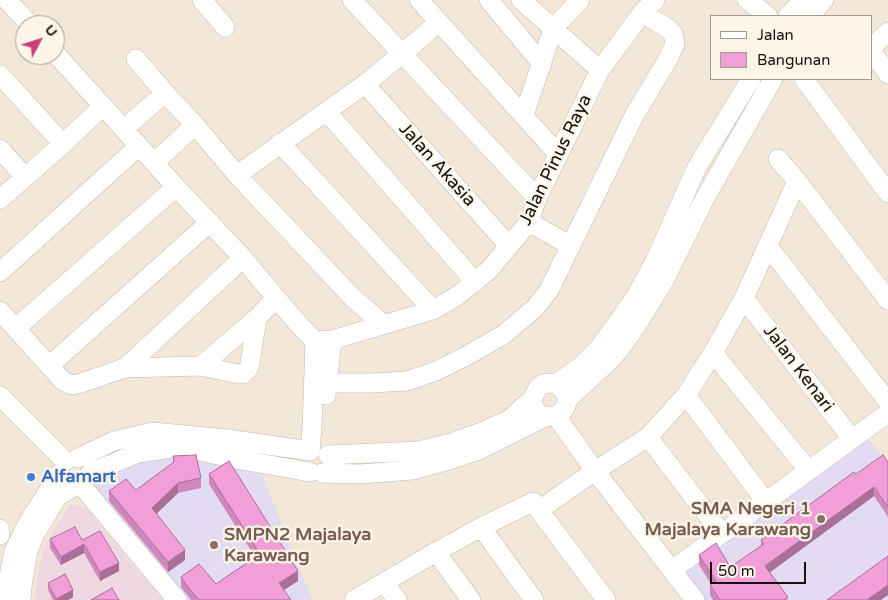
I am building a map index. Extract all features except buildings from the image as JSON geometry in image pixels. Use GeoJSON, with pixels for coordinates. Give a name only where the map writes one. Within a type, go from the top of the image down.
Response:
{"type":"FeatureCollection","features":[{"type":"Feature","properties":{"kind":"street"},"geometry":{"type":"LineString","coordinates":[[7,0],[21,15]]}},
{"type":"Feature","properties":{"kind":"street"},"geometry":{"type":"LineString","coordinates":[[202,0],[226,27]]}},
{"type":"Feature","properties":{"kind":"street"},"geometry":{"type":"LineString","coordinates":[[352,0],[537,198]]}},
{"type":"Feature","properties":{"kind":"street"},"geometry":{"type":"LineString","coordinates":[[419,0],[558,154]]}},
{"type":"Feature","properties":{"kind":"street"},"geometry":{"type":"LineString","coordinates":[[489,0],[542,64]]}},
{"type":"Feature","properties":{"kind":"street"},"geometry":{"type":"LineString","coordinates":[[521,0],[600,70]]}},
{"type":"Feature","properties":{"kind":"street"},"geometry":{"type":"LineString","coordinates":[[524,116],[553,29],[580,0]]}},
{"type":"Feature","properties":{"kind":"street"},"geometry":{"type":"LineString","coordinates":[[747,0],[767,15]]}},
{"type":"Feature","properties":{"kind":"street"},"geometry":{"type":"LineString","coordinates":[[789,15],[803,0]]}},
{"type":"Feature","properties":{"kind":"street"},"geometry":{"type":"LineString","coordinates":[[810,15],[824,0]]}},
{"type":"Feature","properties":{"kind":"street"},"geometry":{"type":"LineString","coordinates":[[327,383],[407,381],[436,371],[503,335],[535,308],[549,290],[635,114],[675,44],[673,34],[649,6]]}},
{"type":"Feature","properties":{"kind":"street","name":"Jalan Pinus Raya"},"geometry":{"type":"LineString","coordinates":[[316,336],[383,324],[432,310],[457,296],[489,270],[529,222],[537,198],[600,70],[649,6]]}},
{"type":"Feature","properties":{"kind":"street"},"geometry":{"type":"LineString","coordinates":[[237,174],[365,84],[439,22]]}},
{"type":"Feature","properties":{"kind":"street"},"geometry":{"type":"LineString","coordinates":[[873,46],[888,32]]}},
{"type":"Feature","properties":{"kind":"street"},"geometry":{"type":"LineString","coordinates":[[873,53],[888,74]]}},
{"type":"Feature","properties":{"kind":"street"},"geometry":{"type":"LineString","coordinates":[[136,59],[237,174],[353,298],[383,324]]}},
{"type":"Feature","properties":{"kind":"street"},"geometry":{"type":"LineString","coordinates":[[65,64],[243,258],[276,298],[316,336],[327,383],[320,452]]}},
{"type":"Feature","properties":{"kind":"street"},"geometry":{"type":"LineString","coordinates":[[0,75],[63,144]]}},
{"type":"Feature","properties":{"kind":"street"},"geometry":{"type":"LineString","coordinates":[[642,302],[655,261],[698,167],[750,80]]}},
{"type":"Feature","properties":{"kind":"street"},"geometry":{"type":"LineString","coordinates":[[21,600],[28,551],[35,534],[74,473],[138,453],[172,448],[196,450],[236,459],[316,472],[360,474],[413,470],[479,450],[557,406],[581,366],[665,279],[705,198],[772,80]]}},
{"type":"Feature","properties":{"kind":"street"},"geometry":{"type":"LineString","coordinates":[[805,80],[888,193]]}},
{"type":"Feature","properties":{"kind":"street","name":"Jalan Akasia"},"geometry":{"type":"LineString","coordinates":[[365,84],[509,246]]}},
{"type":"Feature","properties":{"kind":"street"},"geometry":{"type":"LineString","coordinates":[[124,129],[164,93]]}},
{"type":"Feature","properties":{"kind":"street"},"geometry":{"type":"LineString","coordinates":[[0,199],[103,106]]}},
{"type":"Feature","properties":{"kind":"street"},"geometry":{"type":"LineString","coordinates":[[327,112],[475,282]]}},
{"type":"Feature","properties":{"kind":"street"},"geometry":{"type":"LineString","coordinates":[[154,162],[195,125]]}},
{"type":"Feature","properties":{"kind":"street"},"geometry":{"type":"LineString","coordinates":[[280,144],[432,310]]}},
{"type":"Feature","properties":{"kind":"street"},"geometry":{"type":"LineString","coordinates":[[0,272],[139,146]]}},
{"type":"Feature","properties":{"kind":"street"},"geometry":{"type":"LineString","coordinates":[[0,149],[25,177]]}},
{"type":"Feature","properties":{"kind":"street"},"geometry":{"type":"LineString","coordinates":[[778,159],[888,300]]}},
{"type":"Feature","properties":{"kind":"street"},"geometry":{"type":"LineString","coordinates":[[354,600],[481,528],[536,506],[592,467],[648,437],[686,395],[713,353],[744,298],[797,181]]}},
{"type":"Feature","properties":{"kind":"street"},"geometry":{"type":"LineString","coordinates":[[16,328],[176,187]]}},
{"type":"Feature","properties":{"kind":"street"},"geometry":{"type":"LineString","coordinates":[[49,366],[210,222]]}},
{"type":"Feature","properties":{"kind":"street"},"geometry":{"type":"LineString","coordinates":[[529,222],[571,246]]}},
{"type":"Feature","properties":{"kind":"street"},"geometry":{"type":"LineString","coordinates":[[768,246],[888,402]]}},
{"type":"Feature","properties":{"kind":"street"},"geometry":{"type":"LineString","coordinates":[[125,368],[243,258]]}},
{"type":"Feature","properties":{"kind":"street"},"geometry":{"type":"LineString","coordinates":[[201,366],[257,318],[276,298]]}},
{"type":"Feature","properties":{"kind":"street","name":"Jalan Kenari"},"geometry":{"type":"LineString","coordinates":[[744,298],[852,439]]}},
{"type":"Feature","properties":{"kind":"street"},"geometry":{"type":"LineString","coordinates":[[0,311],[49,366],[64,381],[72,385],[125,368],[201,366],[243,374],[250,363],[257,318]]}},
{"type":"Feature","properties":{"kind":"street"},"geometry":{"type":"LineString","coordinates":[[316,336],[312,428],[320,452]]}},
{"type":"Feature","properties":{"kind":"street"},"geometry":{"type":"LineString","coordinates":[[713,353],[809,471]]}},
{"type":"Feature","properties":{"kind":"street"},"geometry":{"type":"LineString","coordinates":[[316,472],[306,465],[307,454],[320,452],[418,451],[451,443],[479,433],[509,420],[532,399],[538,388],[550,383],[557,406],[585,445],[592,467],[695,600]]}},
{"type":"Feature","properties":{"kind":"street"},"geometry":{"type":"LineString","coordinates":[[686,395],[766,502]]}},
{"type":"Feature","properties":{"kind":"street"},"geometry":{"type":"LineString","coordinates":[[0,396],[74,473],[176,600]]}},
{"type":"Feature","properties":{"kind":"street"},"geometry":{"type":"LineString","coordinates":[[532,399],[538,413],[557,406]]}},
{"type":"Feature","properties":{"kind":"street"},"geometry":{"type":"LineString","coordinates":[[672,570],[888,413]]}},
{"type":"Feature","properties":{"kind":"street"},"geometry":{"type":"LineString","coordinates":[[7,600],[7,586],[14,551],[29,521],[74,473],[114,441],[152,432],[227,439],[320,452]]}},
{"type":"Feature","properties":{"kind":"street"},"geometry":{"type":"LineString","coordinates":[[648,437],[722,534]]}},
{"type":"Feature","properties":{"kind":"street"},"geometry":{"type":"LineString","coordinates":[[536,506],[606,600]]}},
{"type":"Feature","properties":{"kind":"street"},"geometry":{"type":"LineString","coordinates":[[481,528],[534,600]]}},
{"type":"Feature","properties":{"kind":"street"},"geometry":{"type":"LineString","coordinates":[[0,529],[0,535]]}},
{"type":"Feature","properties":{"kind":"street"},"geometry":{"type":"LineString","coordinates":[[431,555],[458,600]]}},
{"type":"Feature","properties":{"kind":"street"},"geometry":{"type":"LineString","coordinates":[[431,555],[471,600]]}},
{"type":"Feature","properties":{"kind":"street"},"geometry":{"type":"LineString","coordinates":[[385,583],[398,600]]}},
{"type":"Feature","properties":{"kind":"shaded area","name":"SMA Negeri 1 Majalaya Karawang"},"geometry":{"type":"Polygon","coordinates":[[[867,436],[888,464],[888,600],[701,600],[681,573],[867,436]]]}},
{"type":"Feature","properties":{"kind":"shaded area","name":"SMPN2 Majalaya Karawang"},"geometry":{"type":"Polygon","coordinates":[[[177,456],[262,474],[312,600],[183,600],[92,490],[101,474],[120,465],[177,456]]]}},
{"type":"Feature","properties":{"kind":"shaded area"},"geometry":{"type":"Polygon","coordinates":[[[70,504],[86,508],[163,600],[36,600],[37,579],[44,547],[70,504]]]}},
{"type":"Feature","properties":{"kind":"place","name":"Alfamart"},"geometry":{"type":"Point","coordinates":[31,477]}},
{"type":"Feature","properties":{"kind":"place","name":"SMA Negeri 1 Majalaya Karawang"},"geometry":{"type":"Point","coordinates":[821,519]}},
{"type":"Feature","properties":{"kind":"place","name":"SMPN2 Majalaya Karawang"},"geometry":{"type":"Point","coordinates":[214,545]}}]}
